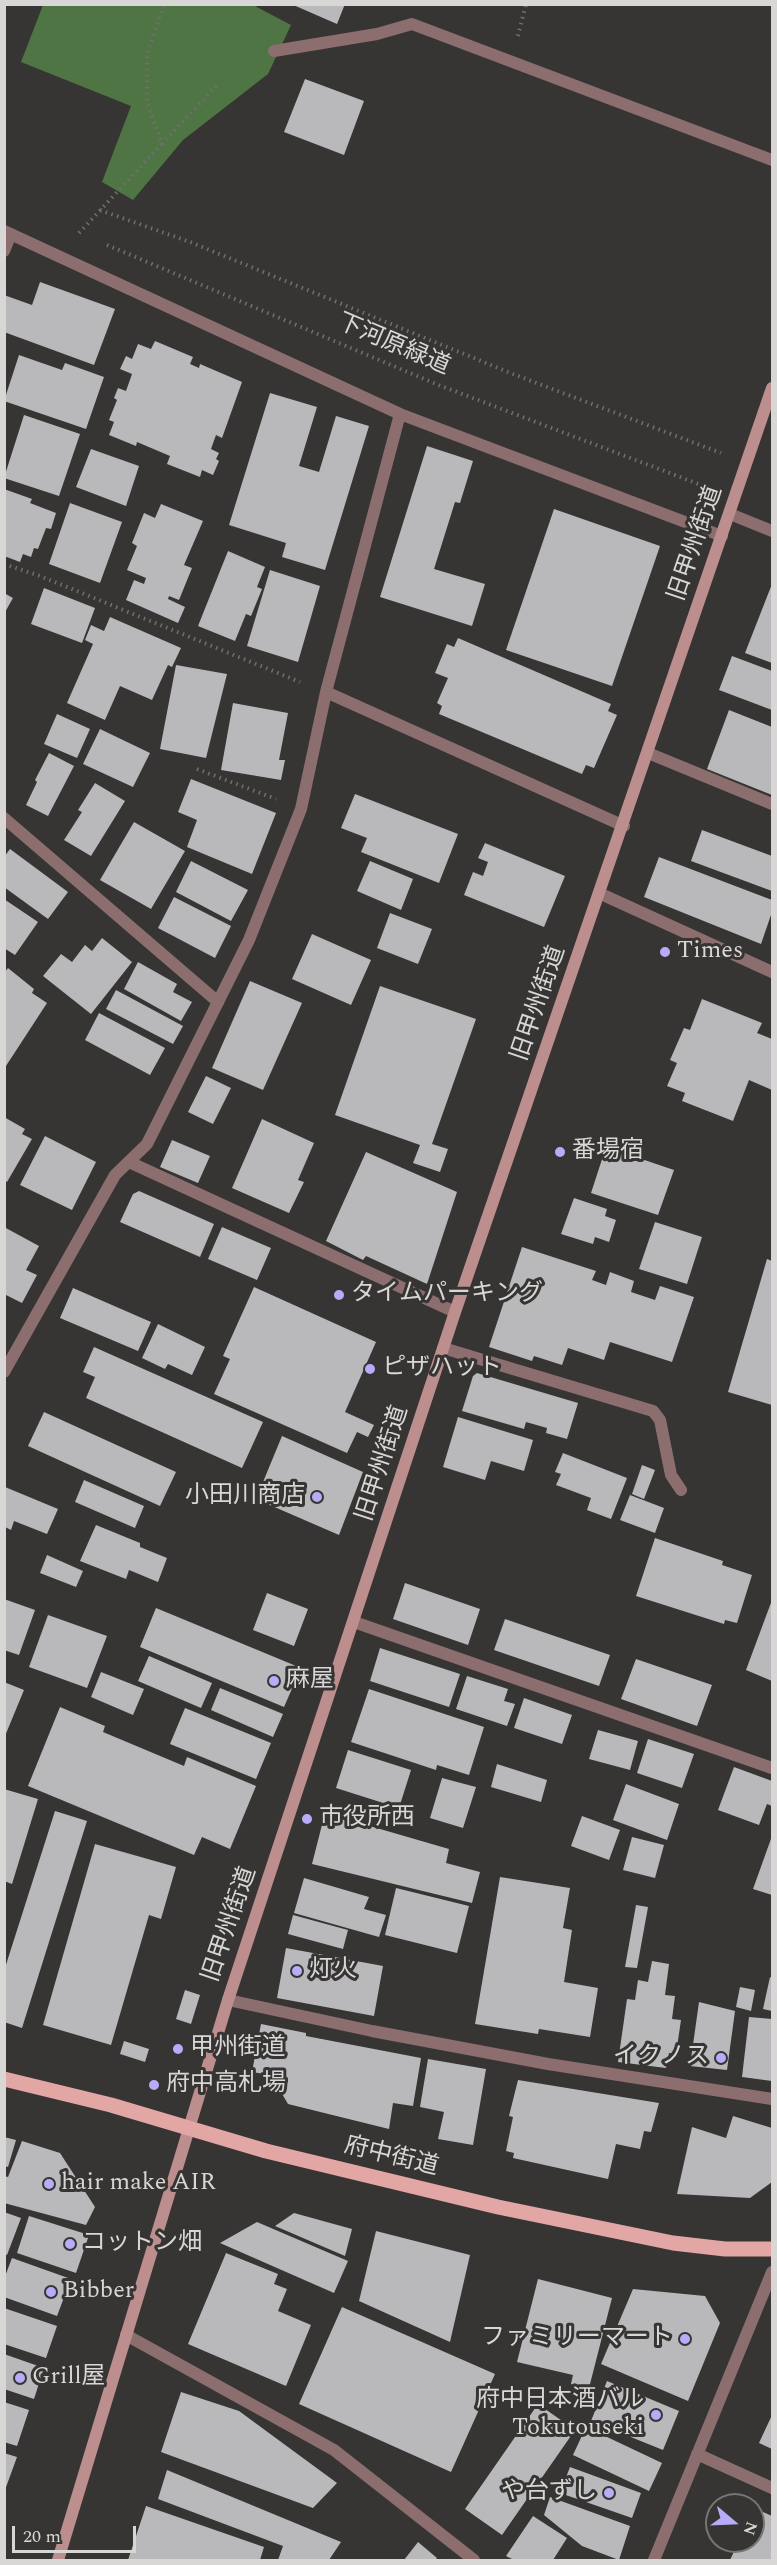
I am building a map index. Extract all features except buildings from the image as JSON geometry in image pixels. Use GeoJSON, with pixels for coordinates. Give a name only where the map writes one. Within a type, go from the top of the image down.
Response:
{"type":"FeatureCollection","features":[{"type":"Feature","properties":{"kind":"main road","name":"旧甲州街道"},"geometry":{"type":"LineString","coordinates":[[58,2560],[228,2000],[455,1312],[601,894],[772,388]]}},
{"type":"Feature","properties":{"kind":"main road","name":"府中街道"},"geometry":{"type":"LineString","coordinates":[[4,2079],[111,2105],[289,2156],[498,2207],[621,2234],[725,2249],[772,2249]]}},
{"type":"Feature","properties":{"kind":"street"},"geometry":{"type":"LineString","coordinates":[[274,51],[376,34],[412,24],[772,160]]}},
{"type":"Feature","properties":{"kind":"street"},"geometry":{"type":"LineString","coordinates":[[4,251],[8,232],[400,414],[722,536]]}},
{"type":"Feature","properties":{"kind":"street"},"geometry":{"type":"LineString","coordinates":[[4,1372],[115,1174],[147,1144],[249,940],[302,809],[326,693],[400,414]]}},
{"type":"Feature","properties":{"kind":"street"},"geometry":{"type":"LineString","coordinates":[[730,514],[772,531]]}},
{"type":"Feature","properties":{"kind":"street"},"geometry":{"type":"LineString","coordinates":[[326,693],[624,826]]}},
{"type":"Feature","properties":{"kind":"street"},"geometry":{"type":"LineString","coordinates":[[648,753],[772,804]]}},
{"type":"Feature","properties":{"kind":"street"},"geometry":{"type":"LineString","coordinates":[[4,818],[218,1002]]}},
{"type":"Feature","properties":{"kind":"street"},"geometry":{"type":"LineString","coordinates":[[601,894],[772,972]]}},
{"type":"Feature","properties":{"kind":"street"},"geometry":{"type":"LineString","coordinates":[[129,1162],[455,1312]]}},
{"type":"Feature","properties":{"kind":"street"},"geometry":{"type":"LineString","coordinates":[[443,1348],[654,1411],[660,1420],[671,1475],[681,1490]]}},
{"type":"Feature","properties":{"kind":"street"},"geometry":{"type":"LineString","coordinates":[[354,1622],[772,1768]]}},
{"type":"Feature","properties":{"kind":"street"},"geometry":{"type":"LineString","coordinates":[[228,2000],[372,2031],[548,2064],[772,2099]]}},
{"type":"Feature","properties":{"kind":"street"},"geometry":{"type":"LineString","coordinates":[[654,2560],[772,2272]]}},
{"type":"Feature","properties":{"kind":"street"},"geometry":{"type":"LineString","coordinates":[[126,2335],[334,2450],[474,2560]]}},
{"type":"Feature","properties":{"kind":"street"},"geometry":{"type":"LineString","coordinates":[[697,2454],[772,2488]]}},
{"type":"Feature","properties":{"kind":"path"},"geometry":{"type":"LineString","coordinates":[[162,144],[147,102],[147,54],[164,4]]}},
{"type":"Feature","properties":{"kind":"path"},"geometry":{"type":"LineString","coordinates":[[79,233],[217,85]]}},
{"type":"Feature","properties":{"kind":"path"},"geometry":{"type":"LineString","coordinates":[[100,210],[190,242],[513,374],[721,453]]}},
{"type":"Feature","properties":{"kind":"path"},"geometry":{"type":"LineString","coordinates":[[68,230],[90,238]]}},
{"type":"Feature","properties":{"kind":"path","name":"下河原緑道"},"geometry":{"type":"LineString","coordinates":[[101,242],[436,384],[708,488],[739,485]]}},
{"type":"Feature","properties":{"kind":"path"},"geometry":{"type":"LineString","coordinates":[[4,564],[40,576],[326,693]]}},
{"type":"Feature","properties":{"kind":"path"},"geometry":{"type":"LineString","coordinates":[[197,768],[302,809]]}},
{"type":"Feature","properties":{"kind":"green space"},"geometry":{"type":"Polygon","coordinates":[[[43,5],[253,5],[291,25],[268,74],[183,140],[133,200],[102,182],[131,106],[21,62],[43,5]]]}},
{"type":"Feature","properties":{"kind":"place","name":"Times"},"geometry":{"type":"Point","coordinates":[665,952]}},
{"type":"Feature","properties":{"kind":"place","name":"番場宿"},"geometry":{"type":"Point","coordinates":[560,1152]}},
{"type":"Feature","properties":{"kind":"place","name":"タイムパーキング"},"geometry":{"type":"Point","coordinates":[339,1295]}},
{"type":"Feature","properties":{"kind":"place","name":"ピザハット"},"geometry":{"type":"Point","coordinates":[370,1369]}},
{"type":"Feature","properties":{"kind":"place","name":"小田川商店"},"geometry":{"type":"Point","coordinates":[317,1497]}},
{"type":"Feature","properties":{"kind":"place","name":"麻屋"},"geometry":{"type":"Point","coordinates":[274,1681]}},
{"type":"Feature","properties":{"kind":"place","name":"市役所西"},"geometry":{"type":"Point","coordinates":[307,1819]}},
{"type":"Feature","properties":{"kind":"place","name":"灯火"},"geometry":{"type":"Point","coordinates":[297,1971]}},
{"type":"Feature","properties":{"kind":"place","name":"甲州街道"},"geometry":{"type":"Point","coordinates":[178,2049]}},
{"type":"Feature","properties":{"kind":"place","name":"イクノス"},"geometry":{"type":"Point","coordinates":[721,2058]}},
{"type":"Feature","properties":{"kind":"place","name":"府中高札場"},"geometry":{"type":"Point","coordinates":[154,2085]}},
{"type":"Feature","properties":{"kind":"place","name":"hair make AIR"},"geometry":{"type":"Point","coordinates":[49,2184]}},
{"type":"Feature","properties":{"kind":"place","name":"コットン畑"},"geometry":{"type":"Point","coordinates":[70,2244]}},
{"type":"Feature","properties":{"kind":"place","name":"Bibber"},"geometry":{"type":"Point","coordinates":[51,2292]}},
{"type":"Feature","properties":{"kind":"place","name":"ファミリーマート"},"geometry":{"type":"Point","coordinates":[685,2339]}},
{"type":"Feature","properties":{"kind":"place","name":"Grill屋"},"geometry":{"type":"Point","coordinates":[20,2378]}},
{"type":"Feature","properties":{"kind":"place","name":"府中日本酒バル Tokutouseki"},"geometry":{"type":"Point","coordinates":[656,2415]}},
{"type":"Feature","properties":{"kind":"place","name":"や台ずし"},"geometry":{"type":"Point","coordinates":[609,2493]}}]}
